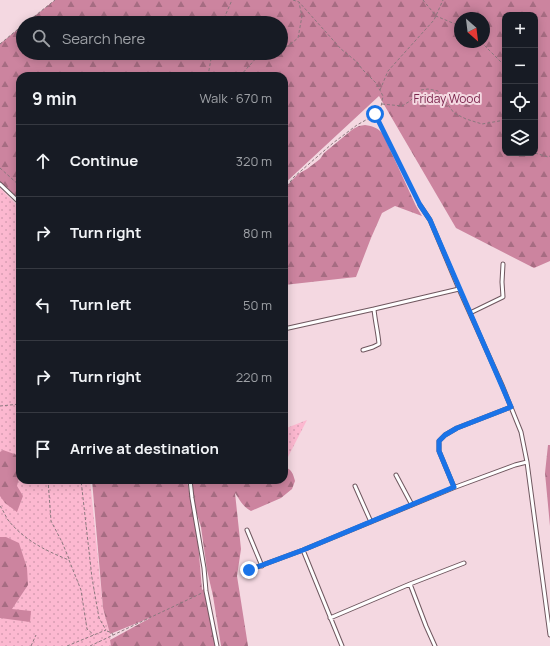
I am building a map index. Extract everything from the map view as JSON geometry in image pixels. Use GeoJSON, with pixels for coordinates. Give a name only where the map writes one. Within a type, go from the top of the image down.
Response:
{"type":"FeatureCollection","features":[{"type":"Feature","properties":{"kind":"lane"},"geometry":{"type":"LineString","coordinates":[[0,184],[16,199]]}},
{"type":"Feature","properties":{"kind":"lane"},"geometry":{"type":"LineString","coordinates":[[420,205],[430,220],[521,432],[527,462],[550,635]]}},
{"type":"Feature","properties":{"kind":"lane"},"geometry":{"type":"LineString","coordinates":[[470,313],[503,297],[503,264]]}},
{"type":"Feature","properties":{"kind":"lane"},"geometry":{"type":"LineString","coordinates":[[288,329],[459,289]]}},
{"type":"Feature","properties":{"kind":"lane"},"geometry":{"type":"LineString","coordinates":[[363,350],[379,344],[374,309]]}},
{"type":"Feature","properties":{"kind":"lane"},"geometry":{"type":"LineString","coordinates":[[454,487],[439,451],[439,441],[445,435],[457,428],[511,407]]}},
{"type":"Feature","properties":{"kind":"lane"},"geometry":{"type":"LineString","coordinates":[[249,570],[303,550],[454,487],[527,462]]}},
{"type":"Feature","properties":{"kind":"lane"},"geometry":{"type":"LineString","coordinates":[[396,475],[412,505]]}},
{"type":"Feature","properties":{"kind":"lane"},"geometry":{"type":"LineString","coordinates":[[190,484],[204,568],[206,591],[218,646]]}},
{"type":"Feature","properties":{"kind":"lane"},"geometry":{"type":"LineString","coordinates":[[354,486],[371,522]]}},
{"type":"Feature","properties":{"kind":"lane"},"geometry":{"type":"LineString","coordinates":[[247,530],[262,566]]}},
{"type":"Feature","properties":{"kind":"lane"},"geometry":{"type":"LineString","coordinates":[[303,550],[342,646]]}},
{"type":"Feature","properties":{"kind":"lane"},"geometry":{"type":"LineString","coordinates":[[330,618],[464,563]]}},
{"type":"Feature","properties":{"kind":"lane"},"geometry":{"type":"LineString","coordinates":[[410,584],[435,646]]}},
{"type":"Feature","properties":{"kind":"path"},"geometry":{"type":"LineString","coordinates":[[35,16],[55,0]]}},
{"type":"Feature","properties":{"kind":"path"},"geometry":{"type":"LineString","coordinates":[[225,16],[232,0]]}},
{"type":"Feature","properties":{"kind":"path"},"geometry":{"type":"LineString","coordinates":[[288,185],[294,177],[333,143],[375,114],[381,107],[383,96],[376,83],[357,62],[341,49],[299,2],[293,0]]}},
{"type":"Feature","properties":{"kind":"path"},"geometry":{"type":"LineString","coordinates":[[423,0],[436,16],[454,24]]}},
{"type":"Feature","properties":{"kind":"path"},"geometry":{"type":"LineString","coordinates":[[380,90],[388,71],[434,20],[443,0]]}},
{"type":"Feature","properties":{"kind":"path"},"geometry":{"type":"LineString","coordinates":[[288,46],[298,38],[302,16],[299,2]]}},
{"type":"Feature","properties":{"kind":"path"},"geometry":{"type":"LineString","coordinates":[[0,44],[16,31]]}},
{"type":"Feature","properties":{"kind":"path"},"geometry":{"type":"LineString","coordinates":[[487,48],[502,63]]}},
{"type":"Feature","properties":{"kind":"path"},"geometry":{"type":"LineString","coordinates":[[209,72],[211,60]]}},
{"type":"Feature","properties":{"kind":"path"},"geometry":{"type":"LineString","coordinates":[[244,72],[254,60]]}},
{"type":"Feature","properties":{"kind":"path"},"geometry":{"type":"LineString","coordinates":[[381,104],[402,106],[421,90],[428,89],[438,91],[454,113],[466,119],[482,124],[502,121]]}},
{"type":"Feature","properties":{"kind":"path"},"geometry":{"type":"LineString","coordinates":[[375,114],[420,205]]}},
{"type":"Feature","properties":{"kind":"path"},"geometry":{"type":"LineString","coordinates":[[538,154],[548,157],[550,156]]}},
{"type":"Feature","properties":{"kind":"path"},"geometry":{"type":"LineString","coordinates":[[0,168],[16,182]]}},
{"type":"Feature","properties":{"kind":"path"},"geometry":{"type":"LineString","coordinates":[[0,406],[16,404]]}},
{"type":"Feature","properties":{"kind":"path"},"geometry":{"type":"LineString","coordinates":[[48,484],[51,521],[62,542],[82,590],[87,629],[94,635]]}},
{"type":"Feature","properties":{"kind":"path"},"geometry":{"type":"LineString","coordinates":[[81,484],[92,578],[99,618],[106,630],[113,635]]}},
{"type":"Feature","properties":{"kind":"path"},"geometry":{"type":"LineString","coordinates":[[0,506],[8,520],[23,536],[50,553],[69,560]]}},
{"type":"Feature","properties":{"kind":"path"},"geometry":{"type":"LineString","coordinates":[[90,646],[206,591]]}},
{"type":"Feature","properties":{"kind":"path"},"geometry":{"type":"LineString","coordinates":[[67,646],[106,630]]}},
{"type":"Feature","properties":{"kind":"path"},"geometry":{"type":"LineString","coordinates":[[31,646],[36,635]]}},
{"type":"Feature","properties":{"kind":"shaded area"},"geometry":{"type":"Polygon","coordinates":[[[0,188],[16,204],[16,484],[90,484],[103,608],[110,634],[111,646],[0,646],[0,188]]]}},
{"type":"Feature","properties":{"kind":"shaded area"},"geometry":{"type":"Polygon","coordinates":[[[307,420],[288,457],[288,427],[307,420]]]}},
{"type":"Feature","properties":{"kind":"green space","name":"Friday Wood"},"geometry":{"type":"Polygon","coordinates":[[[55,0],[550,0],[550,261],[534,268],[456,228],[379,96],[288,180],[288,72],[16,72],[16,199],[0,184],[0,44],[16,31],[16,60],[288,60],[288,16],[35,16],[55,0]]]}},
{"type":"Feature","properties":{"kind":"green space"},"geometry":{"type":"Polygon","coordinates":[[[359,126],[370,126],[379,130],[383,134],[422,216],[395,206],[382,213],[356,277],[288,285],[288,185],[298,174],[320,159],[324,153],[353,129],[359,126]]]}},
{"type":"Feature","properties":{"kind":"green space"},"geometry":{"type":"Polygon","coordinates":[[[548,445],[550,445],[550,526],[545,473],[548,445]]]}},
{"type":"Feature","properties":{"kind":"green space"},"geometry":{"type":"Polygon","coordinates":[[[3,450],[16,455],[16,484],[17,484],[17,486],[23,496],[17,512],[5,503],[0,496],[0,452],[3,450]]]}},
{"type":"Feature","properties":{"kind":"green space"},"geometry":{"type":"Polygon","coordinates":[[[288,469],[293,474],[295,481],[292,489],[281,498],[251,511],[244,505],[235,493],[241,549],[237,576],[248,646],[221,646],[207,570],[201,527],[192,498],[191,484],[288,484],[288,469]]]}},
{"type":"Feature","properties":{"kind":"green space"},"geometry":{"type":"Polygon","coordinates":[[[92,484],[188,484],[198,542],[202,590],[204,589],[216,646],[111,646],[110,640],[152,617],[110,634],[103,608],[92,484]]]}},
{"type":"Feature","properties":{"kind":"green space"},"geometry":{"type":"Polygon","coordinates":[[[0,537],[6,537],[19,543],[27,568],[28,585],[12,609],[31,611],[30,622],[0,618],[0,537]]]}},
{"type":"Feature","properties":{"kind":"route"},"geometry":{"type":"LineString","coordinates":[[249,570],[303,550],[454,487],[439,451],[439,441],[445,435],[457,428],[511,407],[430,220],[420,205],[375,114]]}}]}
